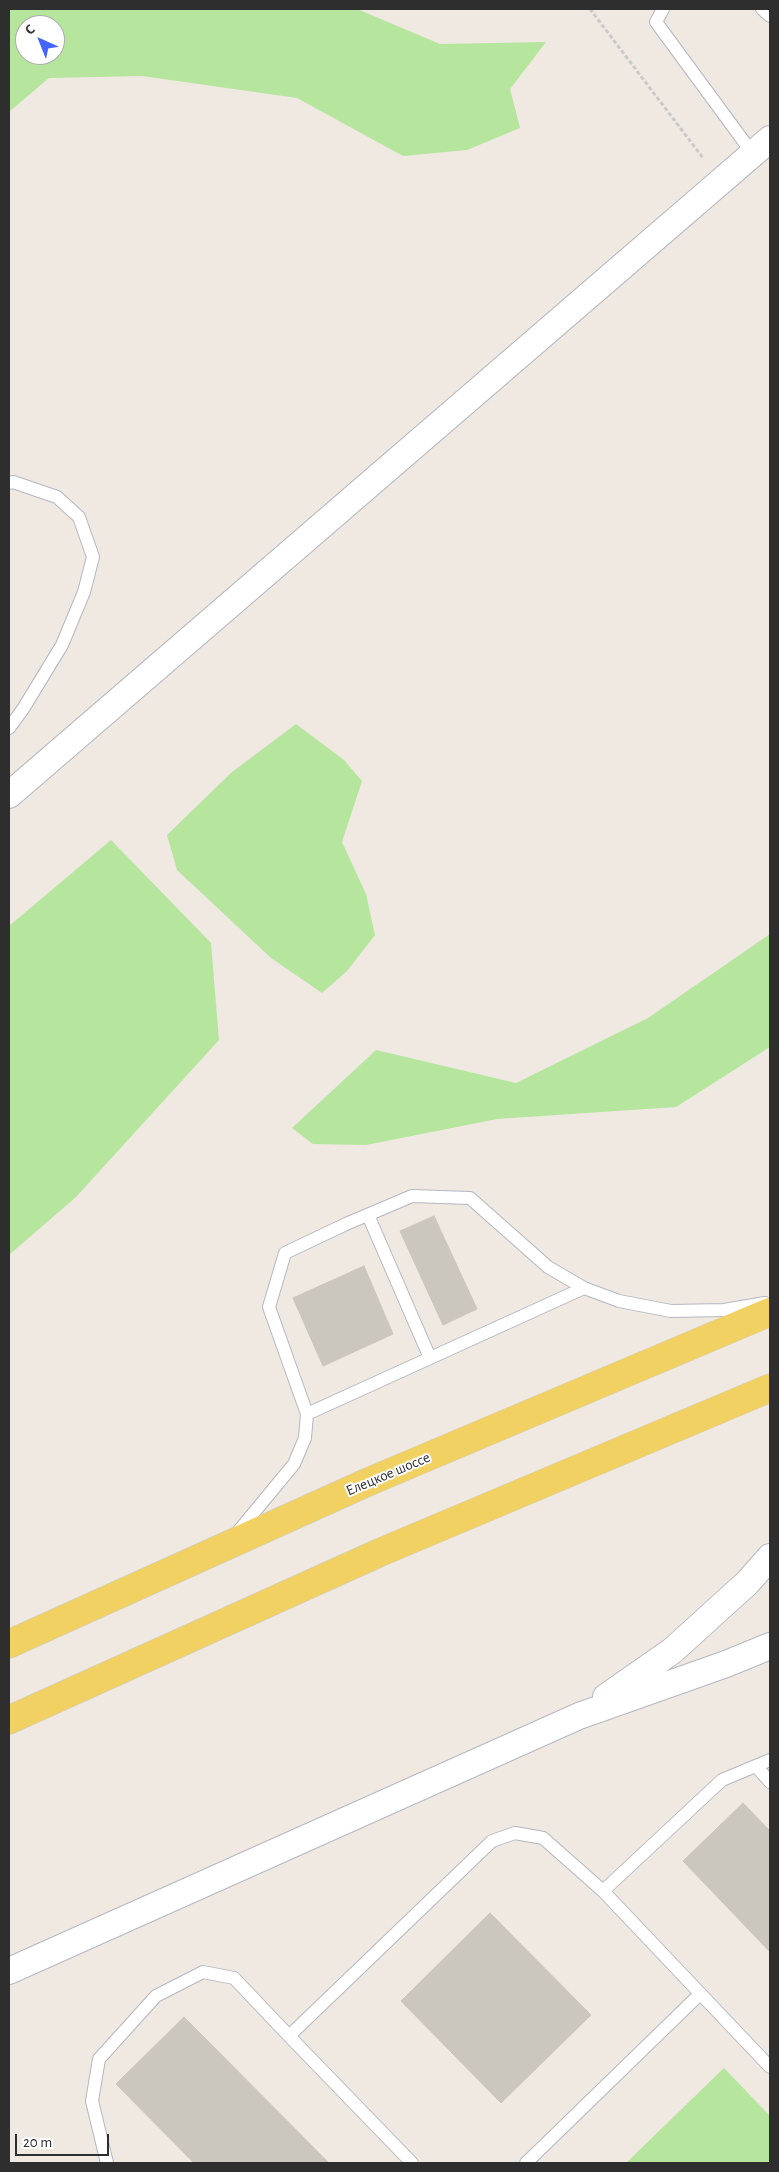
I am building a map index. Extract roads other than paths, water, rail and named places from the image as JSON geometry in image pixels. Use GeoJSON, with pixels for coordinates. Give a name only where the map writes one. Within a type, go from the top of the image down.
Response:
{"type":"FeatureCollection","features":[{"type":"Feature","properties":{"kind":"main road","name":"Елецкое шоссе"},"geometry":{"type":"LineString","coordinates":[[9,1644],[368,1482],[770,1312]]}},
{"type":"Feature","properties":{"kind":"main road"},"geometry":{"type":"LineString","coordinates":[[9,1720],[381,1552],[770,1388]]}},
{"type":"Feature","properties":{"kind":"street"},"geometry":{"type":"LineString","coordinates":[[9,796],[762,146]]}},
{"type":"Feature","properties":{"kind":"street"},"geometry":{"type":"LineString","coordinates":[[578,1716],[672,1651],[747,1582],[770,1557]]}},
{"type":"Feature","properties":{"kind":"street"},"geometry":{"type":"LineString","coordinates":[[9,1971],[578,1716],[726,1664],[770,1646]]}},
{"type":"Feature","properties":{"kind":"lane"},"geometry":{"type":"LineString","coordinates":[[663,9],[656,22],[762,146]]}},
{"type":"Feature","properties":{"kind":"lane"},"geometry":{"type":"LineString","coordinates":[[762,9],[770,16]]}},
{"type":"Feature","properties":{"kind":"lane"},"geometry":{"type":"LineString","coordinates":[[9,483],[13,482],[57,497],[79,517],[93,556],[84,592],[62,644],[23,709],[9,728]]}},
{"type":"Feature","properties":{"kind":"lane"},"geometry":{"type":"LineString","coordinates":[[226,1546],[263,1504],[294,1464],[305,1438],[307,1414],[269,1307],[285,1253],[368,1215],[412,1196],[470,1198],[548,1267],[584,1288],[619,1301],[671,1311],[724,1310],[770,1303]]}},
{"type":"Feature","properties":{"kind":"lane"},"geometry":{"type":"LineString","coordinates":[[368,1215],[430,1358]]}},
{"type":"Feature","properties":{"kind":"lane"},"geometry":{"type":"LineString","coordinates":[[307,1414],[584,1288]]}},
{"type":"Feature","properties":{"kind":"lane"},"geometry":{"type":"LineString","coordinates":[[603,1890],[722,1780],[770,1760]]}},
{"type":"Feature","properties":{"kind":"lane"},"geometry":{"type":"LineString","coordinates":[[756,1766],[770,1782]]}},
{"type":"Feature","properties":{"kind":"lane"},"geometry":{"type":"LineString","coordinates":[[289,2036],[492,1840],[515,1833],[543,1838],[603,1890],[770,2067]]}},
{"type":"Feature","properties":{"kind":"lane"},"geometry":{"type":"LineString","coordinates":[[107,2163],[92,2100],[99,2059],[156,1996],[203,1972],[234,1978],[412,2163]]}},
{"type":"Feature","properties":{"kind":"lane"},"geometry":{"type":"LineString","coordinates":[[526,2163],[700,1994]]}}]}
